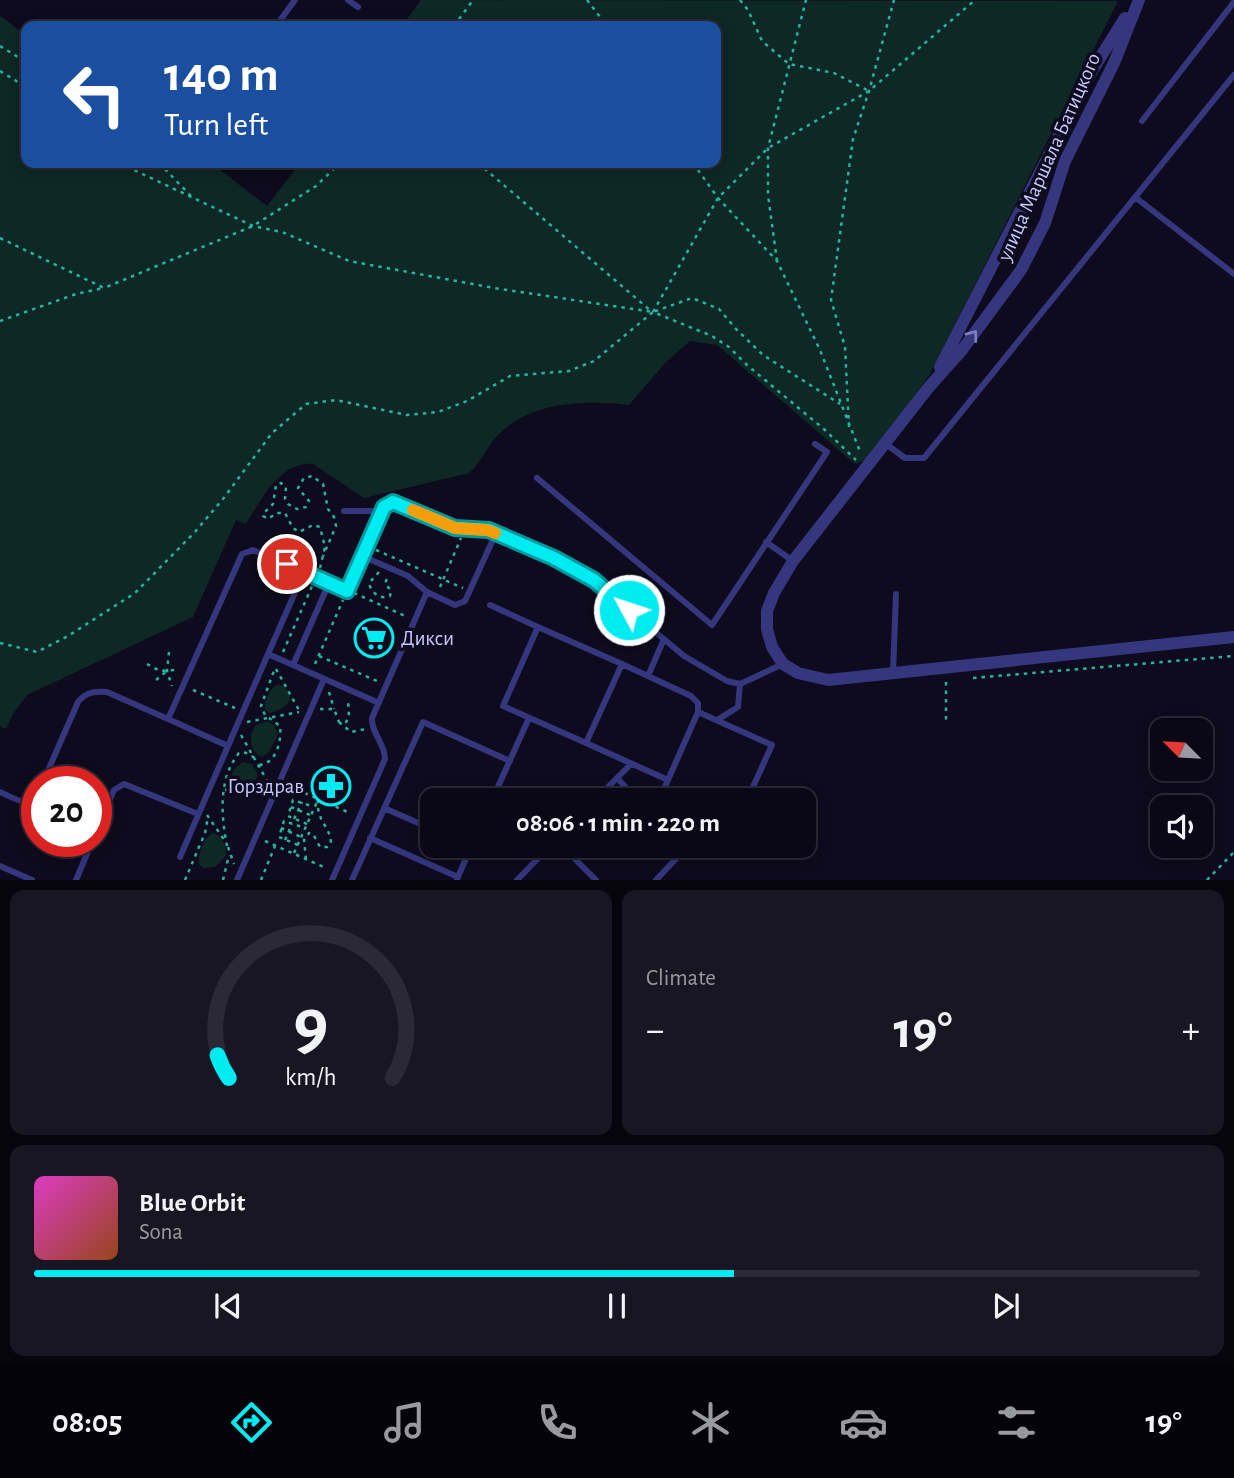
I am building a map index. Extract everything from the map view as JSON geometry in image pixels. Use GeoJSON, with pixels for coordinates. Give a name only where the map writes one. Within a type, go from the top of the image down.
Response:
{"type":"FeatureCollection","features":[{"type":"Feature","properties":{"kind":"street","name":"улица Маршала Батицкого"},"geometry":{"type":"LineString","coordinates":[[929,387],[1093,69],[1138,0]]}},
{"type":"Feature","properties":{"kind":"street","name":"улица Маршала Батицкого"},"geometry":{"type":"LineString","coordinates":[[783,664],[772,648],[767,629],[767,611],[774,593],[793,561],[1006,291],[1035,245],[1065,161],[1114,63],[1138,0]]}},
{"type":"Feature","properties":{"kind":"street"},"geometry":{"type":"LineString","coordinates":[[783,664],[798,673],[828,680],[1234,637]]}},
{"type":"Feature","properties":{"kind":"lane"},"geometry":{"type":"LineString","coordinates":[[280,21],[295,0]]}},
{"type":"Feature","properties":{"kind":"lane"},"geometry":{"type":"LineString","coordinates":[[348,0],[358,7]]}},
{"type":"Feature","properties":{"kind":"lane"},"geometry":{"type":"LineString","coordinates":[[1142,121],[1234,2]]}},
{"type":"Feature","properties":{"kind":"lane"},"geometry":{"type":"LineString","coordinates":[[886,444],[905,458],[924,458],[1234,75]]}},
{"type":"Feature","properties":{"kind":"lane"},"geometry":{"type":"LineString","coordinates":[[1135,197],[1234,274]]}},
{"type":"Feature","properties":{"kind":"lane"},"geometry":{"type":"LineString","coordinates":[[537,478],[712,625],[827,452],[815,443]]}},
{"type":"Feature","properties":{"kind":"lane"},"geometry":{"type":"LineString","coordinates":[[169,719],[242,554],[253,550],[347,591],[382,511],[386,505],[393,502],[450,526],[496,533],[554,558],[594,580],[684,656],[727,681],[740,684],[783,664]]}},
{"type":"Feature","properties":{"kind":"lane"},"geometry":{"type":"LineString","coordinates":[[344,511],[360,514],[382,511]]}},
{"type":"Feature","properties":{"kind":"lane"},"geometry":{"type":"LineString","coordinates":[[362,556],[414,579],[427,592],[455,605],[465,601],[471,591],[496,533]]}},
{"type":"Feature","properties":{"kind":"lane"},"geometry":{"type":"LineString","coordinates":[[766,542],[793,561]]}},
{"type":"Feature","properties":{"kind":"lane"},"geometry":{"type":"LineString","coordinates":[[180,858],[304,572]]}},
{"type":"Feature","properties":{"kind":"lane"},"geometry":{"type":"LineString","coordinates":[[293,665],[329,583]]}},
{"type":"Feature","properties":{"kind":"lane"},"geometry":{"type":"LineString","coordinates":[[332,880],[385,759],[383,744],[372,727],[372,718],[427,592]]}},
{"type":"Feature","properties":{"kind":"lane"},"geometry":{"type":"LineString","coordinates":[[893,674],[896,594]]}},
{"type":"Feature","properties":{"kind":"lane"},"geometry":{"type":"LineString","coordinates":[[490,605],[691,696],[698,703],[698,712],[664,788]]}},
{"type":"Feature","properties":{"kind":"lane"},"geometry":{"type":"LineString","coordinates":[[538,627],[502,706],[668,780]]}},
{"type":"Feature","properties":{"kind":"lane"},"geometry":{"type":"LineString","coordinates":[[648,676],[664,639]]}},
{"type":"Feature","properties":{"kind":"lane"},"geometry":{"type":"LineString","coordinates":[[268,654],[379,703]]}},
{"type":"Feature","properties":{"kind":"lane"},"geometry":{"type":"LineString","coordinates":[[586,743],[622,664]]}},
{"type":"Feature","properties":{"kind":"lane"},"geometry":{"type":"LineString","coordinates":[[237,878],[325,679]]}},
{"type":"Feature","properties":{"kind":"lane"},"geometry":{"type":"LineString","coordinates":[[717,720],[738,707],[740,684]]}},
{"type":"Feature","properties":{"kind":"lane"},"geometry":{"type":"LineString","coordinates":[[50,766],[78,702],[86,694],[98,691],[107,692],[228,746]]}},
{"type":"Feature","properties":{"kind":"lane"},"geometry":{"type":"LineString","coordinates":[[698,712],[772,745],[752,788]]}},
{"type":"Feature","properties":{"kind":"lane"},"geometry":{"type":"LineString","coordinates":[[498,788],[529,718]]}},
{"type":"Feature","properties":{"kind":"lane"},"geometry":{"type":"LineString","coordinates":[[352,880],[422,722],[510,761]]}},
{"type":"Feature","properties":{"kind":"lane"},"geometry":{"type":"LineString","coordinates":[[607,788],[631,764]]}},
{"type":"Feature","properties":{"kind":"lane"},"geometry":{"type":"LineString","coordinates":[[617,778],[627,788]]}},
{"type":"Feature","properties":{"kind":"lane"},"geometry":{"type":"LineString","coordinates":[[112,795],[114,790],[124,784],[200,812]]}},
{"type":"Feature","properties":{"kind":"lane"},"geometry":{"type":"LineString","coordinates":[[0,792],[21,800]]}},
{"type":"Feature","properties":{"kind":"lane"},"geometry":{"type":"LineString","coordinates":[[384,807],[420,824]]}},
{"type":"Feature","properties":{"kind":"lane"},"geometry":{"type":"LineString","coordinates":[[370,838],[457,878],[465,858]]}},
{"type":"Feature","properties":{"kind":"lane"},"geometry":{"type":"LineString","coordinates":[[76,880],[86,857]]}},
{"type":"Feature","properties":{"kind":"lane"},"geometry":{"type":"LineString","coordinates":[[517,880],[538,858]]}},
{"type":"Feature","properties":{"kind":"lane"},"geometry":{"type":"LineString","coordinates":[[574,858],[596,880]]}},
{"type":"Feature","properties":{"kind":"lane"},"geometry":{"type":"LineString","coordinates":[[656,880],[677,858]]}},
{"type":"Feature","properties":{"kind":"lane"},"geometry":{"type":"LineString","coordinates":[[0,866],[32,880]]}},
{"type":"Feature","properties":{"kind":"path"},"geometry":{"type":"LineString","coordinates":[[458,21],[473,0]]}},
{"type":"Feature","properties":{"kind":"path"},"geometry":{"type":"LineString","coordinates":[[587,0],[603,21]]}},
{"type":"Feature","properties":{"kind":"path"},"geometry":{"type":"LineString","coordinates":[[740,0],[748,10],[762,41],[789,64],[834,74],[869,91]]}},
{"type":"Feature","properties":{"kind":"path"},"geometry":{"type":"LineString","coordinates":[[777,261],[768,195],[768,148],[806,0]]}},
{"type":"Feature","properties":{"kind":"path"},"geometry":{"type":"LineString","coordinates":[[849,427],[845,347],[831,300],[853,139],[894,0]]}},
{"type":"Feature","properties":{"kind":"path"},"geometry":{"type":"LineString","coordinates":[[653,312],[718,198],[768,148],[869,91],[975,0]]}},
{"type":"Feature","properties":{"kind":"path"},"geometry":{"type":"LineString","coordinates":[[0,46],[21,59]]}},
{"type":"Feature","properties":{"kind":"path"},"geometry":{"type":"LineString","coordinates":[[0,71],[21,84]]}},
{"type":"Feature","properties":{"kind":"path"},"geometry":{"type":"LineString","coordinates":[[130,168],[253,226],[282,232],[349,261],[494,288],[653,312],[712,336],[729,347],[825,430],[850,457],[866,467]]}},
{"type":"Feature","properties":{"kind":"path"},"geometry":{"type":"LineString","coordinates":[[164,168],[194,198]]}},
{"type":"Feature","properties":{"kind":"path"},"geometry":{"type":"LineString","coordinates":[[0,321],[76,294],[104,288],[253,226],[316,186],[335,168]]}},
{"type":"Feature","properties":{"kind":"path"},"geometry":{"type":"LineString","coordinates":[[484,168],[653,312]]}},
{"type":"Feature","properties":{"kind":"path"},"geometry":{"type":"LineString","coordinates":[[697,168],[718,198],[777,261],[820,350],[866,467]]}},
{"type":"Feature","properties":{"kind":"path"},"geometry":{"type":"LineString","coordinates":[[0,238],[104,288]]}},
{"type":"Feature","properties":{"kind":"path"},"geometry":{"type":"LineString","coordinates":[[0,643],[37,652],[68,636],[135,593],[223,499],[272,433],[306,404],[336,400],[407,415],[438,412],[467,401],[510,376],[569,371],[594,361],[653,312],[692,298],[719,309],[763,355],[840,404]]}},
{"type":"Feature","properties":{"kind":"path"},"geometry":{"type":"LineString","coordinates":[[280,660],[336,526],[328,509],[323,484],[310,476],[300,481],[299,489],[309,501],[308,505],[300,509],[288,504],[285,499],[286,487],[281,483],[276,485],[273,504],[264,513],[264,518],[269,519],[277,513],[285,513],[297,532],[313,525],[320,527],[324,537],[323,556]]}},
{"type":"Feature","properties":{"kind":"path"},"geometry":{"type":"LineString","coordinates":[[435,596],[464,529]]}},
{"type":"Feature","properties":{"kind":"path"},"geometry":{"type":"LineString","coordinates":[[367,546],[471,591]]}},
{"type":"Feature","properties":{"kind":"path"},"geometry":{"type":"LineString","coordinates":[[382,564],[377,576],[370,579],[369,583],[373,592],[380,597],[388,597],[391,594],[391,589],[385,582],[391,568]]}},
{"type":"Feature","properties":{"kind":"path"},"geometry":{"type":"LineString","coordinates":[[311,673],[347,591],[415,620]]}},
{"type":"Feature","properties":{"kind":"path"},"geometry":{"type":"LineString","coordinates":[[169,652],[167,671],[177,699]]}},
{"type":"Feature","properties":{"kind":"path"},"geometry":{"type":"LineString","coordinates":[[208,792],[269,784],[237,725],[300,712],[268,654]]}},
{"type":"Feature","properties":{"kind":"path"},"geometry":{"type":"LineString","coordinates":[[319,656],[387,685]]}},
{"type":"Feature","properties":{"kind":"path"},"geometry":{"type":"LineString","coordinates":[[972,678],[1234,656]]}},
{"type":"Feature","properties":{"kind":"path"},"geometry":{"type":"LineString","coordinates":[[147,664],[156,670],[176,670]]}},
{"type":"Feature","properties":{"kind":"path"},"geometry":{"type":"LineString","coordinates":[[258,765],[265,765],[270,761],[281,739],[280,726],[262,710],[260,703],[275,667]]}},
{"type":"Feature","properties":{"kind":"path"},"geometry":{"type":"LineString","coordinates":[[156,680],[167,671]]}},
{"type":"Feature","properties":{"kind":"path"},"geometry":{"type":"LineString","coordinates":[[325,679],[339,722],[351,732],[372,727]]}},
{"type":"Feature","properties":{"kind":"path"},"geometry":{"type":"LineString","coordinates":[[946,682],[946,723]]}},
{"type":"Feature","properties":{"kind":"path"},"geometry":{"type":"LineString","coordinates":[[183,686],[243,712]]}},
{"type":"Feature","properties":{"kind":"path"},"geometry":{"type":"LineString","coordinates":[[339,722],[346,722],[349,718],[349,690]]}},
{"type":"Feature","properties":{"kind":"path"},"geometry":{"type":"LineString","coordinates":[[310,711],[326,707],[334,709]]}},
{"type":"Feature","properties":{"kind":"path"},"geometry":{"type":"LineString","coordinates":[[237,878],[223,816],[224,790],[229,770],[238,754],[244,752],[254,758]]}},
{"type":"Feature","properties":{"kind":"path"},"geometry":{"type":"LineString","coordinates":[[279,782],[359,817]]}},
{"type":"Feature","properties":{"kind":"path"},"geometry":{"type":"LineString","coordinates":[[293,821],[287,814],[294,799],[314,807]]}},
{"type":"Feature","properties":{"kind":"path"},"geometry":{"type":"LineString","coordinates":[[294,854],[318,799]]}},
{"type":"Feature","properties":{"kind":"path"},"geometry":{"type":"LineString","coordinates":[[281,828],[303,835],[313,834],[320,847],[325,848],[330,844],[330,835],[319,817],[318,799]]}},
{"type":"Feature","properties":{"kind":"path"},"geometry":{"type":"LineString","coordinates":[[285,840],[302,802]]}},
{"type":"Feature","properties":{"kind":"path"},"geometry":{"type":"LineString","coordinates":[[290,807],[311,816]]}},
{"type":"Feature","properties":{"kind":"path"},"geometry":{"type":"LineString","coordinates":[[200,812],[208,817],[228,846]]}},
{"type":"Feature","properties":{"kind":"path"},"geometry":{"type":"LineString","coordinates":[[185,880],[205,833],[208,817]]}},
{"type":"Feature","properties":{"kind":"path"},"geometry":{"type":"LineString","coordinates":[[298,845],[278,836],[281,828],[285,820],[306,826]]}},
{"type":"Feature","properties":{"kind":"path"},"geometry":{"type":"LineString","coordinates":[[303,835],[306,859]]}},
{"type":"Feature","properties":{"kind":"path"},"geometry":{"type":"LineString","coordinates":[[255,837],[335,872]]}},
{"type":"Feature","properties":{"kind":"path"},"geometry":{"type":"LineString","coordinates":[[261,880],[275,846]]}},
{"type":"Feature","properties":{"kind":"path"},"geometry":{"type":"LineString","coordinates":[[223,880],[230,852]]}},
{"type":"Feature","properties":{"kind":"path"},"geometry":{"type":"LineString","coordinates":[[1207,880],[1234,852]]}},
{"type":"Feature","properties":{"kind":"green space"},"geometry":{"type":"Polygon","coordinates":[[[421,0],[1118,1],[930,374],[870,459],[855,464],[717,345],[690,341],[666,362],[629,405],[577,403],[543,409],[527,415],[499,434],[469,473],[364,498],[313,464],[291,469],[273,484],[246,524],[236,520],[193,617],[27,695],[6,729],[0,726],[0,16],[21,31],[21,168],[218,168],[267,206],[296,168],[721,168],[721,21],[406,21],[421,0]]]}},
{"type":"Feature","properties":{"kind":"green space"},"geometry":{"type":"Polygon","coordinates":[[[278,684],[289,692],[289,701],[282,708],[269,713],[265,709],[267,698],[272,688],[278,684]]]}},
{"type":"Feature","properties":{"kind":"green space"},"geometry":{"type":"Polygon","coordinates":[[[267,721],[274,725],[278,734],[269,752],[261,757],[254,751],[251,738],[256,725],[267,721]]]}},
{"type":"Feature","properties":{"kind":"green space"},"geometry":{"type":"Polygon","coordinates":[[[243,762],[252,764],[257,778],[252,783],[232,786],[229,782],[234,769],[243,762]]]}},
{"type":"Feature","properties":{"kind":"green space"},"geometry":{"type":"Polygon","coordinates":[[[213,833],[223,842],[226,856],[215,867],[203,868],[199,864],[201,851],[204,842],[213,833]]]}},
{"type":"Feature","properties":{"kind":"slow traffic"},"geometry":{"type":"LineString","coordinates":[[413,510],[455,528],[495,533]]}},
{"type":"Feature","properties":{"kind":"place","name":"Дикси"},"geometry":{"type":"Point","coordinates":[374,638]}},
{"type":"Feature","properties":{"kind":"place","name":"Горздрав"},"geometry":{"type":"Point","coordinates":[331,786]}},
{"type":"Feature","properties":{"kind":"route"},"geometry":{"type":"LineString","coordinates":[[287,564],[347,591],[384,507],[393,502],[455,528],[489,530],[554,558],[594,580],[629,610]]}}]}
